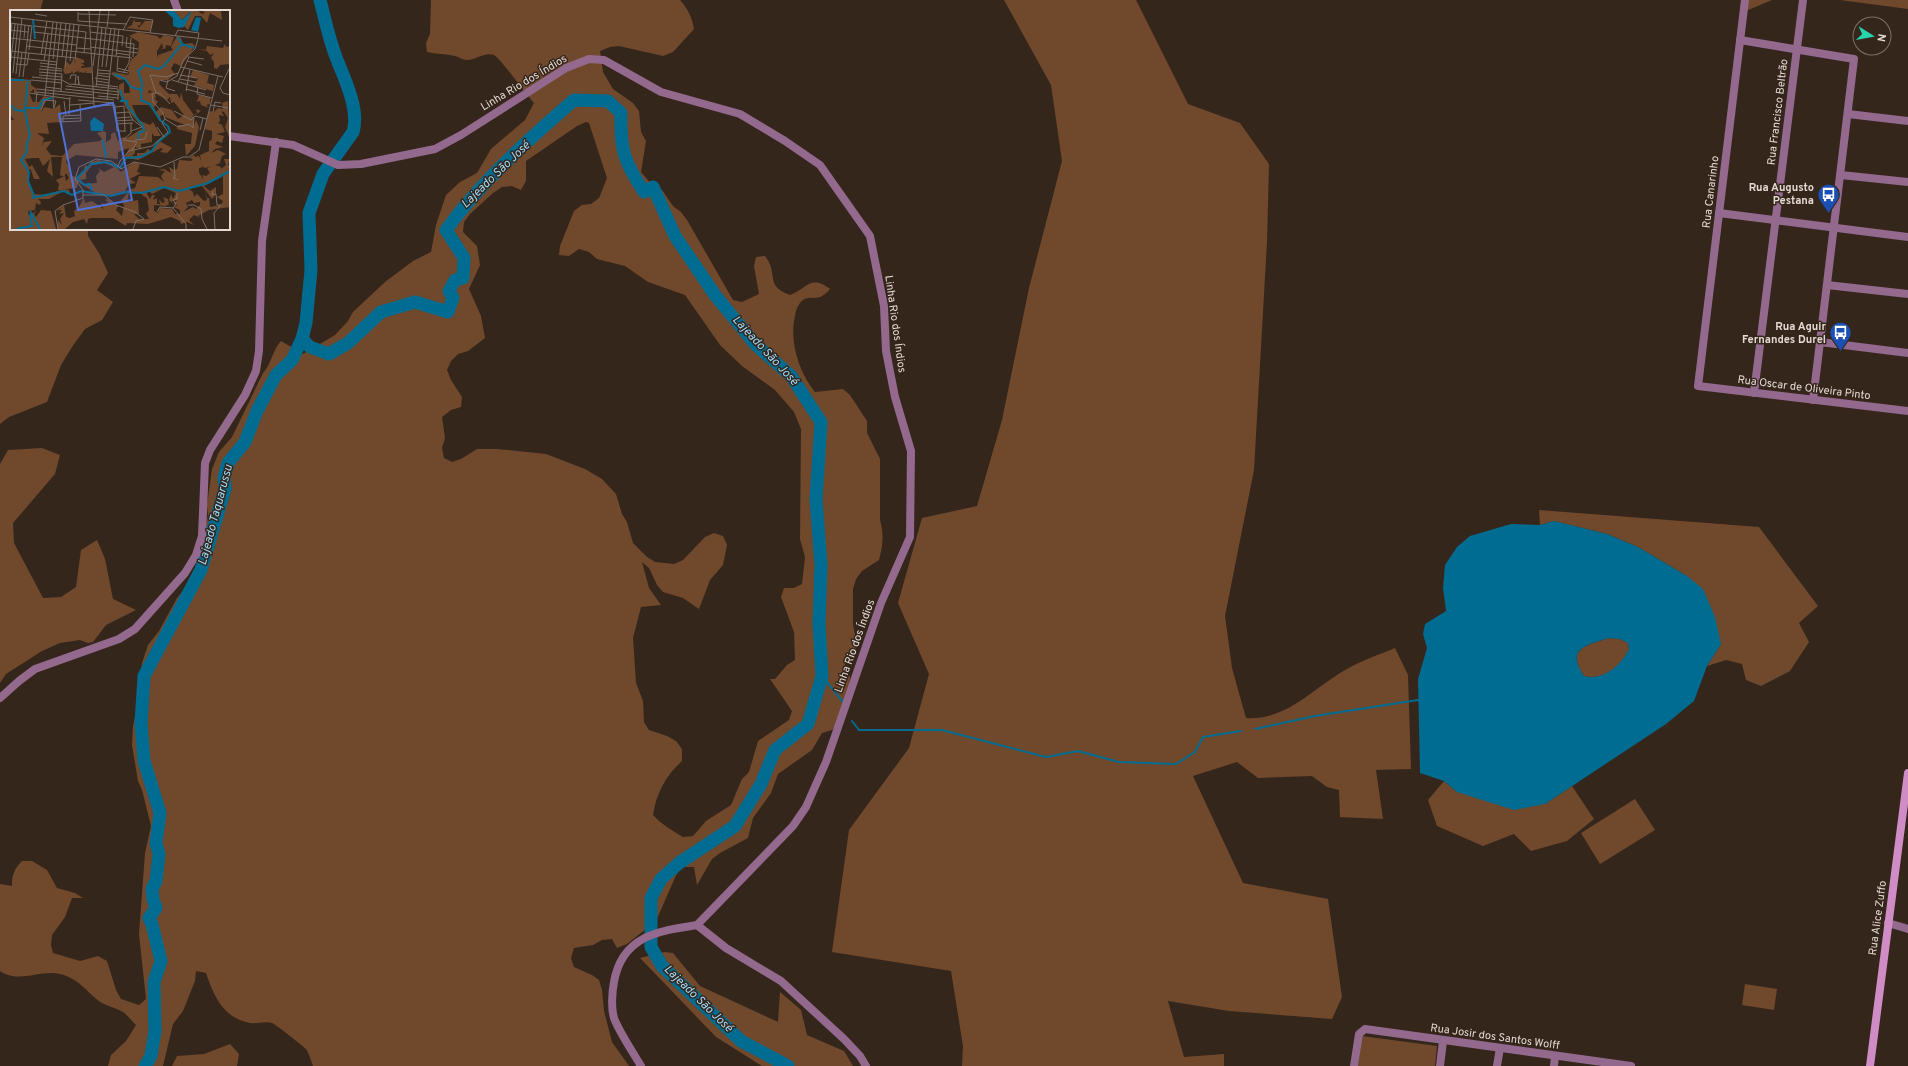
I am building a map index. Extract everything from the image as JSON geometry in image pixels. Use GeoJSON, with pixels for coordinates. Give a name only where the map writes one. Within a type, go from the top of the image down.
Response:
{"type":"FeatureCollection","features":[{"type":"Feature","properties":{"kind":"street"},"geometry":{"type":"LineString","coordinates":[[174,0],[178,10]]}},
{"type":"Feature","properties":{"kind":"street","name":"Rua Canarinho"},"geometry":{"type":"LineString","coordinates":[[1698,386],[1745,0]]}},
{"type":"Feature","properties":{"kind":"street","name":"Rua Francisco Beltrão"},"geometry":{"type":"LineString","coordinates":[[1754,393],[1803,0]]}},
{"type":"Feature","properties":{"kind":"street"},"geometry":{"type":"LineString","coordinates":[[1740,40],[1854,59],[1813,400]]}},
{"type":"Feature","properties":{"kind":"street","name":"Linha Rio dos Índios"},"geometry":{"type":"LineString","coordinates":[[276,142],[293,145],[338,165],[361,164],[435,149],[461,135],[566,68],[589,59],[604,60],[661,92],[740,114],[785,141],[820,165],[870,236],[884,306],[886,351],[895,397],[911,451],[910,537],[882,603],[826,762],[806,807],[793,826],[697,925]]}},
{"type":"Feature","properties":{"kind":"street"},"geometry":{"type":"LineString","coordinates":[[1848,114],[1908,121]]}},
{"type":"Feature","properties":{"kind":"street"},"geometry":{"type":"LineString","coordinates":[[0,698],[19,680],[35,669],[119,639],[135,629],[185,573],[196,555],[202,536],[205,463],[210,450],[245,395],[256,371],[259,351],[262,241],[276,142],[230,136]]}},
{"type":"Feature","properties":{"kind":"street"},"geometry":{"type":"LineString","coordinates":[[1841,175],[1908,182]]}},
{"type":"Feature","properties":{"kind":"street"},"geometry":{"type":"LineString","coordinates":[[1719,213],[1908,237]]}},
{"type":"Feature","properties":{"kind":"street"},"geometry":{"type":"LineString","coordinates":[[1827,285],[1908,294]]}},
{"type":"Feature","properties":{"kind":"street"},"geometry":{"type":"LineString","coordinates":[[1820,342],[1908,353]]}},
{"type":"Feature","properties":{"kind":"street","name":"Rua Oscar de Oliveira Pinto"},"geometry":{"type":"LineString","coordinates":[[1698,386],[1908,411]]}},
{"type":"Feature","properties":{"kind":"street","name":"Rua Alice Zuffo"},"geometry":{"type":"LineString","coordinates":[[1871,1066],[1908,772]]}},
{"type":"Feature","properties":{"kind":"street"},"geometry":{"type":"LineString","coordinates":[[1888,923],[1908,929]]}},
{"type":"Feature","properties":{"kind":"street"},"geometry":{"type":"LineString","coordinates":[[641,1066],[614,1018],[613,990],[617,965],[627,952],[643,938],[660,931],[697,925],[726,948],[781,981],[844,1039],[860,1056],[866,1066]]}},
{"type":"Feature","properties":{"kind":"street","name":"Rua Josir dos Santos Wolff"},"geometry":{"type":"LineString","coordinates":[[1354,1066],[1359,1034],[1365,1030],[1500,1048],[1610,1065],[1631,1066]]}},
{"type":"Feature","properties":{"kind":"street"},"geometry":{"type":"LineString","coordinates":[[1440,1066],[1443,1041]]}},
{"type":"Feature","properties":{"kind":"street"},"geometry":{"type":"LineString","coordinates":[[1497,1066],[1500,1048]]}},
{"type":"Feature","properties":{"kind":"street"},"geometry":{"type":"LineString","coordinates":[[1554,1066],[1555,1056]]}},
{"type":"Feature","properties":{"kind":"shaded area"},"geometry":{"type":"Polygon","coordinates":[[[0,0],[43,0],[40,10],[10,10],[10,230],[88,230],[88,236],[99,253],[108,273],[97,290],[113,302],[102,320],[85,329],[72,347],[61,365],[47,402],[9,417],[0,424],[0,0]]]}},
{"type":"Feature","properties":{"kind":"shaded area"},"geometry":{"type":"Polygon","coordinates":[[[431,0],[680,0],[687,10],[691,17],[694,29],[673,52],[663,56],[619,46],[610,47],[600,51],[603,72],[613,89],[633,103],[639,111],[641,132],[646,141],[641,172],[653,186],[662,190],[673,206],[681,212],[687,220],[733,300],[742,302],[759,294],[754,266],[756,257],[765,256],[769,262],[774,283],[777,288],[790,295],[813,283],[818,283],[830,289],[822,296],[806,298],[800,303],[795,314],[793,326],[794,346],[804,375],[815,392],[843,389],[850,395],[867,421],[867,433],[880,459],[880,520],[882,545],[879,560],[862,571],[856,579],[853,589],[853,625],[857,645],[854,655],[845,659],[845,669],[850,677],[849,687],[838,722],[832,730],[822,733],[812,750],[778,774],[771,793],[753,818],[748,838],[712,859],[697,885],[694,867],[684,867],[677,873],[656,921],[627,944],[617,948],[612,939],[602,940],[593,945],[574,948],[571,958],[574,967],[592,975],[599,980],[602,990],[604,1011],[612,1042],[629,1066],[313,1066],[306,1049],[274,1024],[267,1022],[250,1023],[233,1016],[226,1011],[216,998],[206,973],[196,971],[195,981],[183,1011],[173,1024],[163,1066],[108,1066],[111,1055],[126,1041],[136,1025],[123,1012],[100,1002],[77,982],[66,976],[45,973],[14,976],[7,975],[0,971],[0,884],[12,886],[14,872],[19,864],[22,861],[32,861],[47,870],[57,888],[75,893],[83,898],[72,898],[65,917],[52,935],[51,945],[53,953],[80,961],[98,956],[107,961],[116,990],[121,999],[139,1005],[146,999],[139,934],[145,853],[151,826],[142,790],[138,781],[132,745],[133,726],[137,708],[142,663],[148,645],[159,631],[177,598],[183,591],[200,558],[208,515],[207,505],[212,469],[219,452],[232,437],[263,373],[281,341],[303,354],[335,335],[348,321],[353,312],[385,282],[413,261],[431,252],[436,225],[446,195],[460,182],[477,173],[491,149],[525,120],[534,103],[494,55],[483,55],[474,59],[464,60],[455,56],[427,52],[426,43],[430,34],[431,0]],[[586,122],[577,126],[526,161],[526,181],[521,190],[512,186],[502,187],[493,193],[470,214],[464,222],[463,232],[477,246],[480,265],[469,289],[481,316],[485,338],[468,351],[458,354],[451,361],[447,370],[451,380],[462,397],[461,407],[451,410],[442,417],[445,438],[442,448],[444,458],[452,462],[461,459],[477,449],[497,449],[546,454],[585,469],[602,479],[616,494],[622,514],[627,522],[633,543],[647,557],[655,562],[674,564],[683,560],[705,537],[714,533],[723,536],[727,545],[723,565],[710,580],[699,609],[683,598],[663,592],[657,585],[649,568],[642,562],[649,588],[661,605],[641,607],[633,638],[636,683],[643,701],[644,722],[649,730],[667,736],[676,741],[682,749],[682,761],[671,772],[659,792],[653,815],[671,830],[683,837],[693,836],[706,821],[731,805],[742,779],[749,772],[758,741],[789,720],[792,711],[770,679],[775,679],[787,665],[795,660],[794,632],[781,597],[784,588],[794,588],[802,584],[805,557],[800,539],[801,429],[794,412],[775,390],[742,366],[720,345],[685,295],[648,282],[625,266],[597,259],[589,252],[579,249],[569,256],[559,255],[560,246],[574,211],[582,205],[591,204],[599,198],[607,178],[589,123],[586,122]]]}},
{"type":"Feature","properties":{"kind":"shaded area"},"geometry":{"type":"Polygon","coordinates":[[[1004,0],[1136,0],[1188,104],[1240,123],[1269,164],[1267,242],[1254,470],[1225,616],[1232,668],[1246,718],[1261,717],[1287,709],[1347,669],[1395,648],[1408,675],[1411,769],[1376,770],[1383,819],[1340,817],[1339,790],[1327,787],[1312,776],[1258,778],[1237,762],[1193,776],[1243,883],[1328,899],[1342,997],[1332,1019],[1229,1011],[1168,1001],[1184,1057],[1224,1054],[1224,1066],[962,1066],[963,1046],[951,971],[832,952],[849,830],[909,748],[929,674],[898,603],[922,518],[977,506],[1002,420],[1029,288],[1062,161],[1051,85],[1004,0]]]}},
{"type":"Feature","properties":{"kind":"shaded area"},"geometry":{"type":"Polygon","coordinates":[[[1743,0],[1772,0],[1741,13],[1743,0]]]}},
{"type":"Feature","properties":{"kind":"shaded area"},"geometry":{"type":"Polygon","coordinates":[[[1840,0],[1908,0],[1908,9],[1840,0]]]}},
{"type":"Feature","properties":{"kind":"shaded area"},"geometry":{"type":"Polygon","coordinates":[[[42,448],[60,455],[55,474],[13,523],[14,543],[43,598],[61,597],[76,587],[81,550],[97,540],[105,559],[113,599],[136,610],[106,625],[93,642],[88,643],[80,640],[60,643],[42,651],[6,674],[0,683],[0,464],[8,450],[42,448]]]}},
{"type":"Feature","properties":{"kind":"shaded area"},"geometry":{"type":"Polygon","coordinates":[[[1539,510],[1759,527],[1818,606],[1799,623],[1809,642],[1790,671],[1761,686],[1746,680],[1742,664],[1726,660],[1707,666],[1721,644],[1687,576],[1638,547],[1607,534],[1554,521],[1540,525],[1539,510]]]}},
{"type":"Feature","properties":{"kind":"shaded area"},"geometry":{"type":"Polygon","coordinates":[[[1609,638],[1620,639],[1628,643],[1629,649],[1626,655],[1617,666],[1605,674],[1591,677],[1584,676],[1577,659],[1581,649],[1609,638]]]}},
{"type":"Feature","properties":{"kind":"shaded area"},"geometry":{"type":"Polygon","coordinates":[[[1444,781],[1457,792],[1545,804],[1572,786],[1594,819],[1567,841],[1531,851],[1514,834],[1483,846],[1437,826],[1428,800],[1444,781]]]}},
{"type":"Feature","properties":{"kind":"shaded area"},"geometry":{"type":"Polygon","coordinates":[[[1635,799],[1655,830],[1600,864],[1581,833],[1635,799]]]}},
{"type":"Feature","properties":{"kind":"shaded area"},"geometry":{"type":"Polygon","coordinates":[[[665,952],[673,953],[700,986],[778,1022],[780,992],[801,1010],[807,1035],[844,1051],[853,1066],[762,1066],[716,1037],[640,958],[665,952]]]}},
{"type":"Feature","properties":{"kind":"shaded area"},"geometry":{"type":"Polygon","coordinates":[[[1745,984],[1777,989],[1774,1010],[1742,1005],[1745,984]]]}},
{"type":"Feature","properties":{"kind":"shaded area"},"geometry":{"type":"Polygon","coordinates":[[[1362,1036],[1437,1046],[1435,1066],[1358,1066],[1362,1036]]]}},
{"type":"Feature","properties":{"kind":"shaded area"},"geometry":{"type":"Polygon","coordinates":[[[230,1044],[239,1054],[237,1066],[172,1066],[177,1056],[204,1054],[230,1044]]]}},
{"type":"Feature","properties":{"kind":"water"},"geometry":{"type":"Polygon","coordinates":[[[1554,521],[1607,534],[1638,547],[1687,576],[1703,589],[1715,617],[1721,644],[1707,666],[1694,701],[1666,724],[1545,804],[1514,810],[1457,792],[1444,781],[1420,773],[1418,679],[1427,648],[1423,634],[1425,624],[1446,611],[1443,588],[1445,565],[1457,547],[1470,536],[1511,524],[1540,525],[1554,521]],[[1609,638],[1581,649],[1577,659],[1584,676],[1591,677],[1605,674],[1617,666],[1629,649],[1628,643],[1620,639],[1609,638]]]}},
{"type":"Feature","properties":{"kind":"waterway","name":"Lajeado Taquarussu"},"geometry":{"type":"LineString","coordinates":[[145,1066],[151,1056],[155,1031],[154,982],[161,961],[152,924],[149,918],[156,908],[152,889],[156,881],[159,854],[156,843],[160,813],[144,761],[141,723],[144,676],[201,570],[225,489],[224,477],[228,463],[245,442],[257,411],[276,375],[292,360],[302,339],[306,323],[311,270],[309,213],[323,174],[353,132],[355,123],[353,104],[331,43],[320,0]]}},
{"type":"Feature","properties":{"kind":"waterway","name":"Lajeado São José"},"geometry":{"type":"LineString","coordinates":[[302,339],[310,347],[329,354],[348,343],[381,312],[415,302],[448,312],[453,298],[449,291],[455,280],[463,278],[464,258],[446,230],[475,194],[523,145],[574,100],[608,101],[621,113],[621,136],[625,155],[632,172],[644,192],[653,187],[675,236],[715,295],[755,344],[791,376],[821,422],[816,499],[821,565],[819,624],[822,676],[808,724],[775,750],[761,784],[735,826],[679,863],[661,879],[651,898],[651,947],[662,966],[741,1041],[788,1066]]}},
{"type":"Feature","properties":{"kind":"waterway"},"geometry":{"type":"LineString","coordinates":[[822,676],[843,702]]}},
{"type":"Feature","properties":{"kind":"waterway"},"geometry":{"type":"LineString","coordinates":[[1255,729],[1315,716],[1418,700]]}},
{"type":"Feature","properties":{"kind":"waterway"},"geometry":{"type":"LineString","coordinates":[[852,721],[859,730],[942,730],[1046,757],[1078,751],[1119,762],[1176,764],[1195,752],[1203,737],[1241,731]]}},
{"type":"Feature","properties":{"kind":"place","name":"Rua Augusto Pestana"},"geometry":{"type":"Point","coordinates":[1829,214]}},
{"type":"Feature","properties":{"kind":"place","name":"Rua Aguir Fernandes Durel"},"geometry":{"type":"Point","coordinates":[1841,352]}}]}
